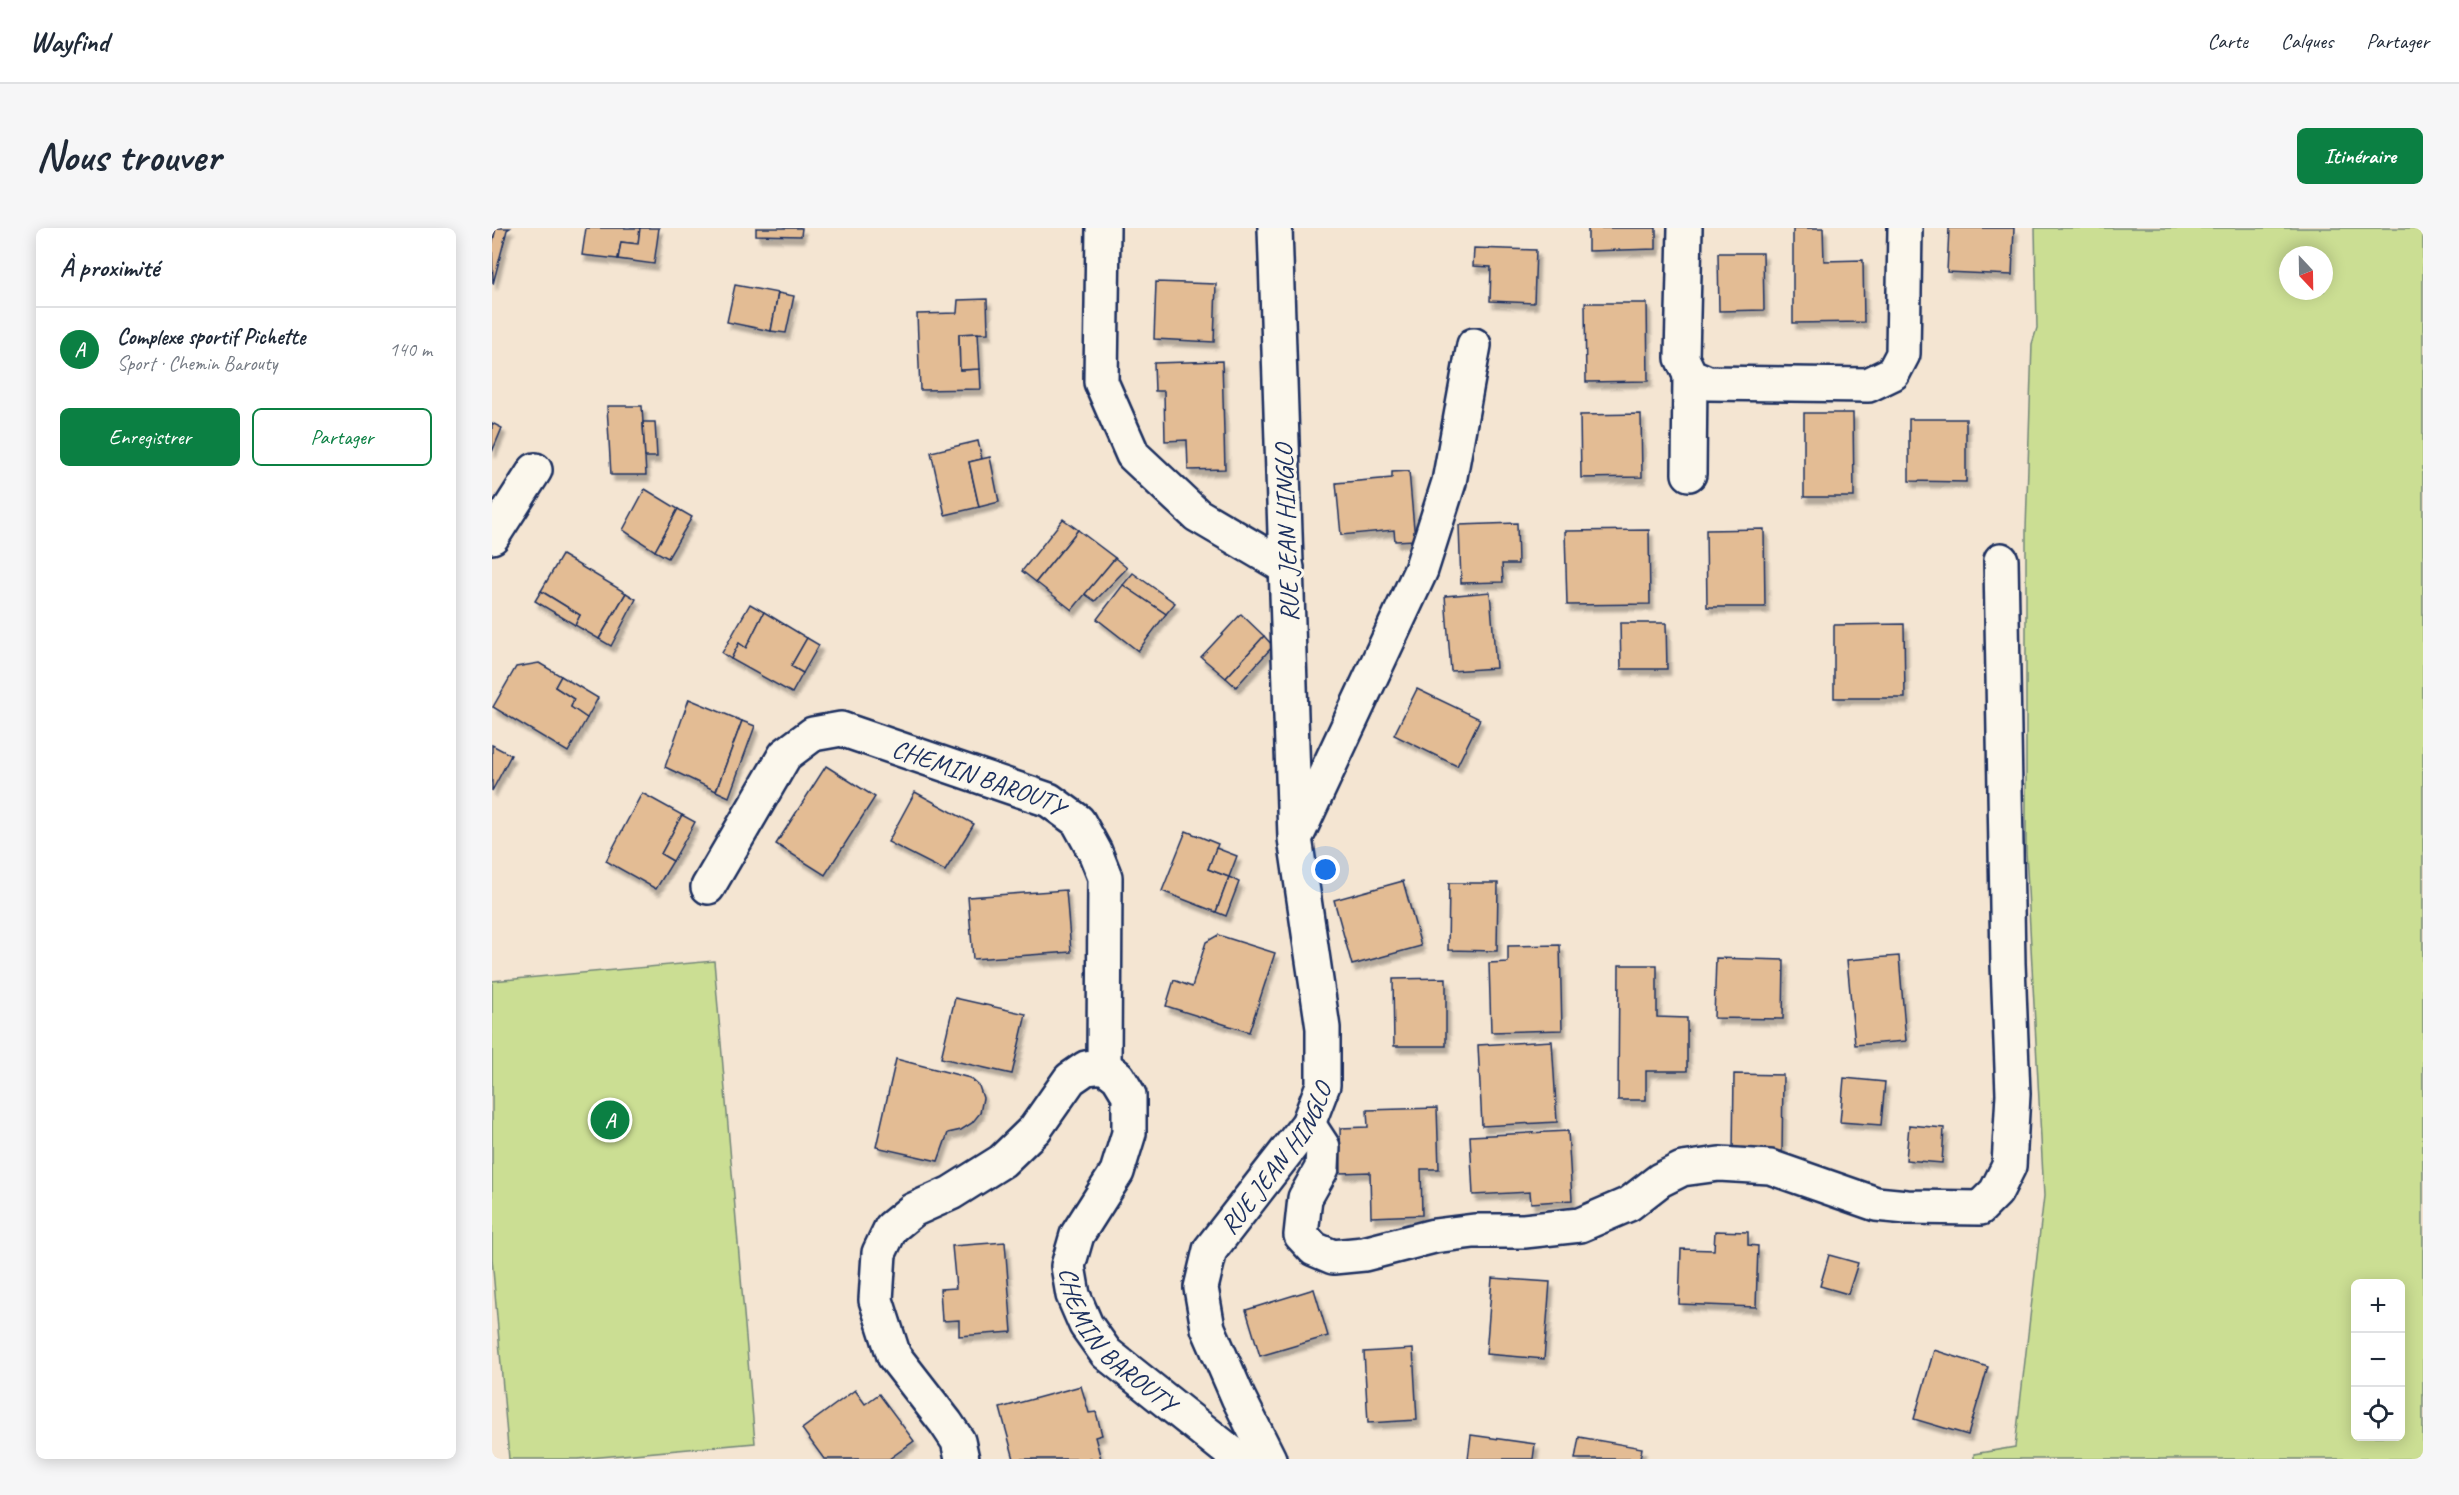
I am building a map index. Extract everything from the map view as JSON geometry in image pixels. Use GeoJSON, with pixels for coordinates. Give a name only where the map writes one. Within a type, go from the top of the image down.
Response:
{"type":"FeatureCollection","features":[{"type":"Feature","properties":{"kind":"street"},"geometry":{"type":"LineString","coordinates":[[1103,228],[1101,382],[1133,455],[1197,515],[1287,568]]}},
{"type":"Feature","properties":{"kind":"street","name":"RUE JEAN HINGLO"},"geometry":{"type":"LineString","coordinates":[[1269,1459],[1238,1397],[1208,1328],[1201,1288],[1210,1250],[1308,1124],[1323,1085],[1323,1028],[1295,838],[1275,228]]}},
{"type":"Feature","properties":{"kind":"street"},"geometry":{"type":"LineString","coordinates":[[1685,228],[1682,358],[1690,375],[1689,474]]}},
{"type":"Feature","properties":{"kind":"street"},"geometry":{"type":"LineString","coordinates":[[1690,375],[1708,384],[1868,385],[1893,373],[1903,354],[1905,228]]}},
{"type":"Feature","properties":{"kind":"street"},"geometry":{"type":"LineString","coordinates":[[1295,838],[1421,570],[1449,482],[1474,345]]}},
{"type":"Feature","properties":{"kind":"street"},"geometry":{"type":"LineString","coordinates":[[492,537],[535,470]]}},
{"type":"Feature","properties":{"kind":"street"},"geometry":{"type":"LineString","coordinates":[[1308,1124],[1323,1147],[1322,1168],[1305,1198],[1301,1234],[1314,1249],[1333,1257],[1364,1254],[1434,1236],[1474,1231],[1524,1231],[1580,1225],[1629,1204],[1660,1180],[1682,1168],[1719,1164],[1770,1167],[1876,1204],[1907,1207],[1980,1208],[1996,1192],[2009,1166],[2013,1094],[2008,964],[2001,560]]}},
{"type":"Feature","properties":{"kind":"street","name":"CHEMIN BAROUTY"},"geometry":{"type":"LineString","coordinates":[[708,887],[785,755],[813,734],[841,729],[1049,800],[1078,821],[1095,852],[1105,877],[1104,1066],[1118,1077],[1129,1095],[1129,1133],[1117,1172],[1077,1235],[1068,1266],[1073,1295],[1086,1325],[1106,1353],[1239,1459]]}},
{"type":"Feature","properties":{"kind":"street"},"geometry":{"type":"LineString","coordinates":[[962,1459],[958,1441],[894,1356],[876,1300],[879,1252],[891,1228],[913,1210],[951,1192],[1002,1161],[1035,1129],[1070,1079],[1086,1068],[1104,1066]]}},
{"type":"Feature","properties":{"kind":"green space"},"geometry":{"type":"Polygon","coordinates":[[[2035,228],[2423,228],[2423,1459],[1974,1459],[1974,1454],[2015,1447],[2044,1196],[2026,851],[2026,529],[2032,344],[2037,328],[2035,228]]]}},
{"type":"Feature","properties":{"kind":"green space"},"geometry":{"type":"Polygon","coordinates":[[[714,961],[755,1443],[578,1459],[509,1459],[492,1258],[492,981],[714,961]]]}},
{"type":"Feature","properties":{"kind":"building"},"geometry":{"type":"Polygon","coordinates":[[[492,228],[496,228],[492,245],[492,228]]]}},
{"type":"Feature","properties":{"kind":"building"},"geometry":{"type":"Polygon","coordinates":[[[496,228],[510,228],[507,230],[493,284],[492,245],[496,228]]]}},
{"type":"Feature","properties":{"kind":"building"},"geometry":{"type":"Polygon","coordinates":[[[586,228],[640,228],[638,244],[621,242],[618,259],[582,255],[586,228]]]}},
{"type":"Feature","properties":{"kind":"building"},"geometry":{"type":"Polygon","coordinates":[[[640,228],[659,228],[654,264],[618,259],[621,242],[638,244],[640,228]]]}},
{"type":"Feature","properties":{"kind":"building"},"geometry":{"type":"Polygon","coordinates":[[[756,228],[802,228],[801,236],[756,235],[756,228]]]}},
{"type":"Feature","properties":{"kind":"building"},"geometry":{"type":"Polygon","coordinates":[[[1588,228],[1656,228],[1656,249],[1588,251],[1588,228]]]}},
{"type":"Feature","properties":{"kind":"building"},"geometry":{"type":"Polygon","coordinates":[[[1793,228],[1823,228],[1824,261],[1863,260],[1864,322],[1793,323],[1793,228]]]}},
{"type":"Feature","properties":{"kind":"building"},"geometry":{"type":"Polygon","coordinates":[[[1949,228],[2014,228],[2012,275],[1947,272],[1949,228]]]}},
{"type":"Feature","properties":{"kind":"building"},"geometry":{"type":"Polygon","coordinates":[[[1474,248],[1536,250],[1534,303],[1490,301],[1491,267],[1473,266],[1474,248]]]}},
{"type":"Feature","properties":{"kind":"building"},"geometry":{"type":"Polygon","coordinates":[[[1718,253],[1763,253],[1764,310],[1719,311],[1718,253]]]}},
{"type":"Feature","properties":{"kind":"building"},"geometry":{"type":"Polygon","coordinates":[[[1156,282],[1216,284],[1214,342],[1154,339],[1156,282]]]}},
{"type":"Feature","properties":{"kind":"building"},"geometry":{"type":"Polygon","coordinates":[[[735,285],[778,293],[771,331],[727,322],[735,285]]]}},
{"type":"Feature","properties":{"kind":"building"},"geometry":{"type":"Polygon","coordinates":[[[778,293],[794,296],[786,333],[771,331],[778,293]]]}},
{"type":"Feature","properties":{"kind":"building"},"geometry":{"type":"Polygon","coordinates":[[[987,299],[988,333],[959,334],[960,370],[980,369],[981,389],[920,390],[917,314],[957,313],[958,300],[987,299]]]}},
{"type":"Feature","properties":{"kind":"building"},"geometry":{"type":"Polygon","coordinates":[[[1585,303],[1647,303],[1648,381],[1586,382],[1585,303]]]}},
{"type":"Feature","properties":{"kind":"building"},"geometry":{"type":"Polygon","coordinates":[[[978,333],[980,369],[960,370],[959,334],[978,333]]]}},
{"type":"Feature","properties":{"kind":"building"},"geometry":{"type":"Polygon","coordinates":[[[1222,361],[1225,469],[1188,470],[1187,440],[1165,441],[1164,391],[1155,391],[1154,363],[1222,361]]]}},
{"type":"Feature","properties":{"kind":"building"},"geometry":{"type":"Polygon","coordinates":[[[607,406],[642,406],[646,475],[611,475],[607,406]]]}},
{"type":"Feature","properties":{"kind":"building"},"geometry":{"type":"Polygon","coordinates":[[[1804,413],[1853,413],[1854,497],[1804,497],[1804,413]]]}},
{"type":"Feature","properties":{"kind":"building"},"geometry":{"type":"Polygon","coordinates":[[[1641,414],[1642,477],[1581,478],[1580,415],[1641,414]]]}},
{"type":"Feature","properties":{"kind":"building"},"geometry":{"type":"Polygon","coordinates":[[[1909,419],[1966,419],[1966,482],[1909,481],[1909,419]]]}},
{"type":"Feature","properties":{"kind":"building"},"geometry":{"type":"Polygon","coordinates":[[[643,422],[655,422],[657,457],[645,457],[643,422]]]}},
{"type":"Feature","properties":{"kind":"building"},"geometry":{"type":"Polygon","coordinates":[[[492,423],[502,428],[492,452],[492,423]]]}},
{"type":"Feature","properties":{"kind":"building"},"geometry":{"type":"Polygon","coordinates":[[[978,441],[982,459],[969,462],[979,507],[945,515],[931,452],[978,441]]]}},
{"type":"Feature","properties":{"kind":"building"},"geometry":{"type":"Polygon","coordinates":[[[990,457],[999,502],[979,507],[969,462],[990,457]]]}},
{"type":"Feature","properties":{"kind":"building"},"geometry":{"type":"Polygon","coordinates":[[[1409,471],[1415,540],[1395,541],[1394,530],[1341,535],[1336,483],[1392,478],[1392,472],[1409,471]]]}},
{"type":"Feature","properties":{"kind":"building"},"geometry":{"type":"Polygon","coordinates":[[[645,489],[678,509],[655,551],[623,530],[645,489]]]}},
{"type":"Feature","properties":{"kind":"building"},"geometry":{"type":"Polygon","coordinates":[[[678,509],[692,517],[668,558],[655,551],[678,509]]]}},
{"type":"Feature","properties":{"kind":"building"},"geometry":{"type":"Polygon","coordinates":[[[1063,519],[1078,530],[1036,582],[1022,571],[1063,519]]]}},
{"type":"Feature","properties":{"kind":"building"},"geometry":{"type":"Polygon","coordinates":[[[1517,523],[1518,564],[1502,564],[1503,582],[1461,583],[1459,525],[1517,523]]]}},
{"type":"Feature","properties":{"kind":"building"},"geometry":{"type":"Polygon","coordinates":[[[1764,529],[1765,607],[1707,607],[1706,530],[1764,529]]]}},
{"type":"Feature","properties":{"kind":"building"},"geometry":{"type":"Polygon","coordinates":[[[1078,530],[1115,558],[1072,610],[1036,582],[1078,530]]]}},
{"type":"Feature","properties":{"kind":"building"},"geometry":{"type":"Polygon","coordinates":[[[1649,530],[1650,604],[1567,605],[1565,531],[1649,530]]]}},
{"type":"Feature","properties":{"kind":"building"},"geometry":{"type":"Polygon","coordinates":[[[562,555],[626,593],[599,639],[575,625],[580,615],[541,591],[562,555]]]}},
{"type":"Feature","properties":{"kind":"building"},"geometry":{"type":"Polygon","coordinates":[[[1115,558],[1127,568],[1095,601],[1085,594],[1115,558]]]}},
{"type":"Feature","properties":{"kind":"building"},"geometry":{"type":"Polygon","coordinates":[[[1133,573],[1175,603],[1166,614],[1123,585],[1133,573]]]}},
{"type":"Feature","properties":{"kind":"building"},"geometry":{"type":"Polygon","coordinates":[[[1123,585],[1166,614],[1138,651],[1097,619],[1123,585]]]}},
{"type":"Feature","properties":{"kind":"building"},"geometry":{"type":"Polygon","coordinates":[[[541,591],[580,615],[575,625],[535,601],[541,591]]]}},
{"type":"Feature","properties":{"kind":"building"},"geometry":{"type":"Polygon","coordinates":[[[1490,592],[1496,668],[1451,671],[1445,596],[1490,592]]]}},
{"type":"Feature","properties":{"kind":"building"},"geometry":{"type":"Polygon","coordinates":[[[626,593],[636,599],[611,646],[599,639],[626,593]]]}},
{"type":"Feature","properties":{"kind":"building"},"geometry":{"type":"Polygon","coordinates":[[[750,604],[764,612],[746,648],[739,643],[731,659],[722,653],[750,604]]]}},
{"type":"Feature","properties":{"kind":"building"},"geometry":{"type":"Polygon","coordinates":[[[764,612],[807,638],[791,666],[803,673],[792,693],[731,659],[739,643],[746,648],[764,612]]]}},
{"type":"Feature","properties":{"kind":"building"},"geometry":{"type":"Polygon","coordinates":[[[1241,614],[1264,636],[1226,678],[1201,657],[1241,614]]]}},
{"type":"Feature","properties":{"kind":"building"},"geometry":{"type":"Polygon","coordinates":[[[1620,623],[1666,623],[1667,669],[1621,669],[1620,623]]]}},
{"type":"Feature","properties":{"kind":"building"},"geometry":{"type":"Polygon","coordinates":[[[1904,624],[1905,698],[1834,698],[1834,625],[1904,624]]]}},
{"type":"Feature","properties":{"kind":"building"},"geometry":{"type":"Polygon","coordinates":[[[1264,636],[1273,646],[1236,687],[1226,678],[1264,636]]]}},
{"type":"Feature","properties":{"kind":"building"},"geometry":{"type":"Polygon","coordinates":[[[807,638],[819,645],[803,673],[791,666],[807,638]]]}},
{"type":"Feature","properties":{"kind":"building"},"geometry":{"type":"Polygon","coordinates":[[[539,663],[561,676],[555,687],[574,699],[571,707],[587,718],[568,752],[493,707],[516,667],[539,663]]]}},
{"type":"Feature","properties":{"kind":"building"},"geometry":{"type":"Polygon","coordinates":[[[561,676],[598,698],[587,718],[571,707],[574,699],[555,687],[561,676]]]}},
{"type":"Feature","properties":{"kind":"building"},"geometry":{"type":"Polygon","coordinates":[[[1417,689],[1480,719],[1457,766],[1394,735],[1417,689]]]}},
{"type":"Feature","properties":{"kind":"building"},"geometry":{"type":"Polygon","coordinates":[[[689,699],[742,721],[716,791],[665,767],[689,699]]]}},
{"type":"Feature","properties":{"kind":"building"},"geometry":{"type":"Polygon","coordinates":[[[742,721],[755,726],[729,797],[716,791],[742,721]]]}},
{"type":"Feature","properties":{"kind":"building"},"geometry":{"type":"Polygon","coordinates":[[[492,745],[511,755],[492,791],[492,745]]]}},
{"type":"Feature","properties":{"kind":"building"},"geometry":{"type":"Polygon","coordinates":[[[826,766],[875,797],[825,875],[776,844],[826,766]]]}},
{"type":"Feature","properties":{"kind":"building"},"geometry":{"type":"Polygon","coordinates":[[[915,792],[974,824],[945,871],[888,842],[915,792]]]}},
{"type":"Feature","properties":{"kind":"building"},"geometry":{"type":"Polygon","coordinates":[[[642,793],[682,815],[661,854],[673,861],[656,889],[606,861],[642,793]]]}},
{"type":"Feature","properties":{"kind":"building"},"geometry":{"type":"Polygon","coordinates":[[[682,815],[695,822],[673,861],[661,854],[682,815]]]}},
{"type":"Feature","properties":{"kind":"building"},"geometry":{"type":"Polygon","coordinates":[[[1186,831],[1218,844],[1208,869],[1229,877],[1216,912],[1162,891],[1186,831]]]}},
{"type":"Feature","properties":{"kind":"building"},"geometry":{"type":"Polygon","coordinates":[[[1216,848],[1237,856],[1229,877],[1208,869],[1216,848]]]}},
{"type":"Feature","properties":{"kind":"building"},"geometry":{"type":"Polygon","coordinates":[[[1229,877],[1239,882],[1226,916],[1216,912],[1229,877]]]}},
{"type":"Feature","properties":{"kind":"building"},"geometry":{"type":"Polygon","coordinates":[[[1403,881],[1421,946],[1352,965],[1334,900],[1403,881]]]}},
{"type":"Feature","properties":{"kind":"building"},"geometry":{"type":"Polygon","coordinates":[[[1449,883],[1498,883],[1497,951],[1448,950],[1449,883]]]}},
{"type":"Feature","properties":{"kind":"building"},"geometry":{"type":"Polygon","coordinates":[[[1066,890],[1071,952],[973,959],[968,897],[1066,890]]]}},
{"type":"Feature","properties":{"kind":"building"},"geometry":{"type":"Polygon","coordinates":[[[1218,935],[1275,953],[1249,1032],[1166,1006],[1174,980],[1192,987],[1206,942],[1218,935]]]}},
{"type":"Feature","properties":{"kind":"building"},"geometry":{"type":"Polygon","coordinates":[[[1560,945],[1562,1030],[1491,1032],[1489,963],[1508,962],[1508,946],[1560,945]]]}},
{"type":"Feature","properties":{"kind":"building"},"geometry":{"type":"Polygon","coordinates":[[[1899,956],[1906,1041],[1855,1045],[1847,960],[1899,956]]]}},
{"type":"Feature","properties":{"kind":"building"},"geometry":{"type":"Polygon","coordinates":[[[1716,958],[1784,960],[1783,1019],[1714,1018],[1716,958]]]}},
{"type":"Feature","properties":{"kind":"building"},"geometry":{"type":"Polygon","coordinates":[[[1619,965],[1657,965],[1657,1017],[1687,1018],[1687,1071],[1646,1071],[1646,1100],[1618,1100],[1619,965]]]}},
{"type":"Feature","properties":{"kind":"building"},"geometry":{"type":"Polygon","coordinates":[[[1446,978],[1446,1046],[1394,1046],[1393,979],[1446,978]]]}},
{"type":"Feature","properties":{"kind":"building"},"geometry":{"type":"Polygon","coordinates":[[[955,998],[1026,1014],[1012,1074],[941,1058],[955,998]]]}},
{"type":"Feature","properties":{"kind":"building"},"geometry":{"type":"Polygon","coordinates":[[[1552,1041],[1557,1122],[1482,1126],[1478,1045],[1552,1041]]]}},
{"type":"Feature","properties":{"kind":"building"},"geometry":{"type":"Polygon","coordinates":[[[896,1059],[970,1078],[979,1086],[983,1098],[980,1113],[972,1123],[961,1130],[948,1133],[938,1161],[876,1147],[896,1059]]]}},
{"type":"Feature","properties":{"kind":"building"},"geometry":{"type":"Polygon","coordinates":[[[1734,1074],[1783,1075],[1782,1153],[1733,1153],[1734,1074]]]}},
{"type":"Feature","properties":{"kind":"building"},"geometry":{"type":"Polygon","coordinates":[[[1844,1078],[1885,1082],[1881,1125],[1840,1122],[1844,1078]]]}},
{"type":"Feature","properties":{"kind":"building"},"geometry":{"type":"Polygon","coordinates":[[[1437,1108],[1439,1169],[1421,1169],[1422,1215],[1371,1217],[1370,1172],[1341,1173],[1340,1128],[1368,1127],[1367,1110],[1437,1108]]]}},
{"type":"Feature","properties":{"kind":"building"},"geometry":{"type":"Polygon","coordinates":[[[1909,1125],[1944,1128],[1942,1163],[1906,1160],[1909,1125]]]}},
{"type":"Feature","properties":{"kind":"building"},"geometry":{"type":"Polygon","coordinates":[[[1568,1131],[1572,1200],[1531,1203],[1530,1192],[1473,1195],[1470,1136],[1568,1131]]]}},
{"type":"Feature","properties":{"kind":"building"},"geometry":{"type":"Polygon","coordinates":[[[1715,1231],[1748,1232],[1748,1245],[1758,1246],[1756,1307],[1679,1304],[1681,1249],[1714,1250],[1715,1231]]]}},
{"type":"Feature","properties":{"kind":"building"},"geometry":{"type":"Polygon","coordinates":[[[1005,1242],[1012,1332],[959,1336],[959,1320],[942,1321],[940,1289],[956,1288],[952,1246],[1005,1242]]]}},
{"type":"Feature","properties":{"kind":"building"},"geometry":{"type":"Polygon","coordinates":[[[1829,1255],[1858,1263],[1848,1294],[1820,1286],[1829,1255]]]}},
{"type":"Feature","properties":{"kind":"building"},"geometry":{"type":"Polygon","coordinates":[[[1492,1278],[1550,1282],[1544,1359],[1486,1354],[1492,1278]]]}},
{"type":"Feature","properties":{"kind":"building"},"geometry":{"type":"Polygon","coordinates":[[[1314,1289],[1328,1336],[1260,1356],[1246,1310],[1314,1289]]]}},
{"type":"Feature","properties":{"kind":"building"},"geometry":{"type":"Polygon","coordinates":[[[1413,1349],[1417,1420],[1368,1423],[1364,1352],[1413,1349]]]}},
{"type":"Feature","properties":{"kind":"building"},"geometry":{"type":"Polygon","coordinates":[[[1934,1350],[1988,1367],[1968,1435],[1914,1419],[1934,1350]]]}},
{"type":"Feature","properties":{"kind":"building"},"geometry":{"type":"Polygon","coordinates":[[[1081,1386],[1089,1413],[1096,1412],[1102,1435],[1095,1437],[1101,1459],[1014,1459],[1000,1408],[1081,1386]]]}},
{"type":"Feature","properties":{"kind":"building"},"geometry":{"type":"Polygon","coordinates":[[[855,1390],[865,1404],[879,1394],[914,1441],[889,1459],[824,1459],[802,1429],[855,1390]]]}},
{"type":"Feature","properties":{"kind":"building"},"geometry":{"type":"Polygon","coordinates":[[[1471,1435],[1535,1444],[1533,1459],[1468,1459],[1471,1435]]]}},
{"type":"Feature","properties":{"kind":"building"},"geometry":{"type":"Polygon","coordinates":[[[1579,1437],[1642,1448],[1640,1459],[1575,1459],[1579,1437]]]}},
{"type":"Feature","properties":{"kind":"place","name":"Complexe sportif Pichette"},"geometry":{"type":"Point","coordinates":[610,1120]}}]}
